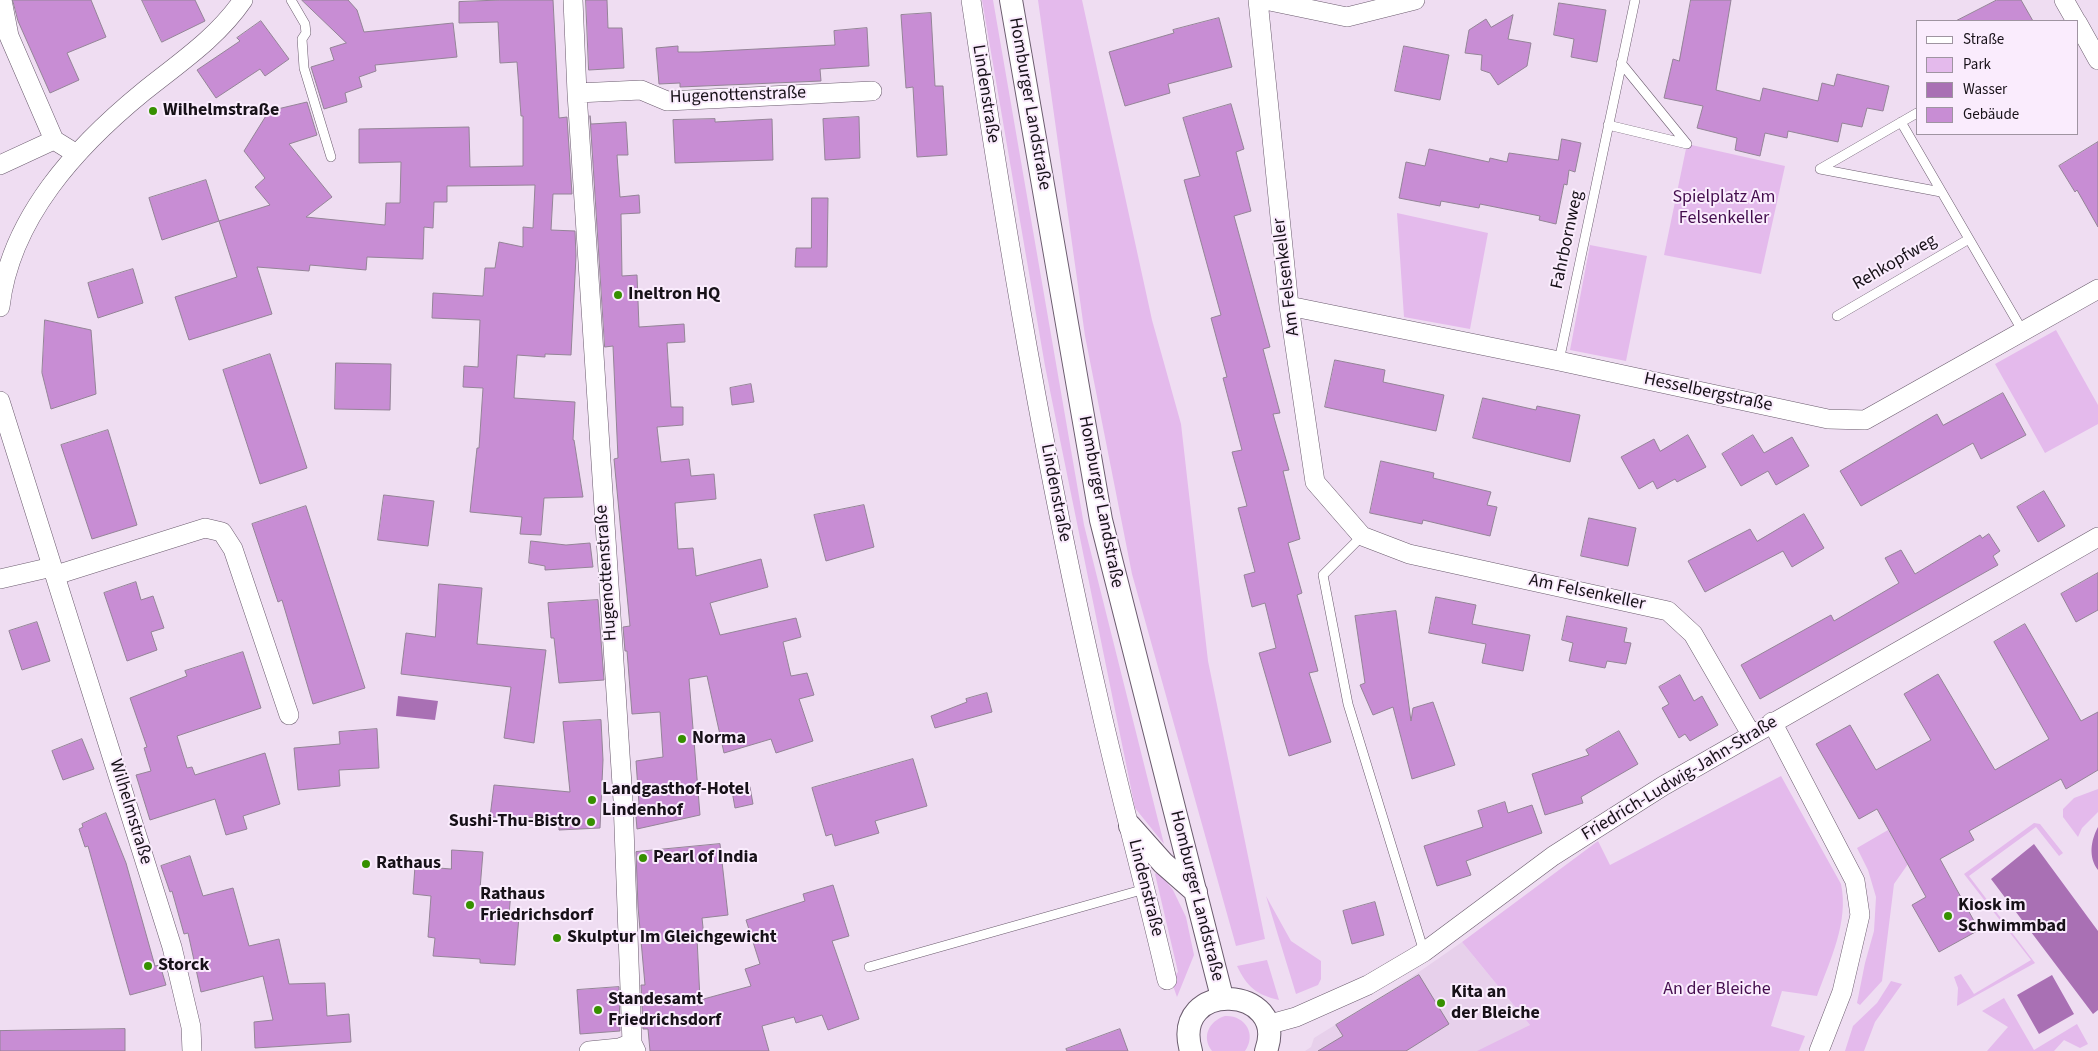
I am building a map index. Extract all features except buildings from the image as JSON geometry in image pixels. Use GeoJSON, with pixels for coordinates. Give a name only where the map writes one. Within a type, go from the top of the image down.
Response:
{"type":"FeatureCollection","features":[{"type":"Feature","properties":{"kind":"street"},"geometry":{"type":"LineString","coordinates":[[2,0],[9,36],[54,140],[75,154]]}},
{"type":"Feature","properties":{"kind":"street"},"geometry":{"type":"LineString","coordinates":[[0,307],[2,287],[24,228],[41,200],[75,154],[142,93],[227,23],[243,0]]}},
{"type":"Feature","properties":{"kind":"street","name":"Hugenottenstraße"},"geometry":{"type":"LineString","coordinates":[[573,0],[577,93],[623,800],[622,837],[628,910],[634,1047]]}},
{"type":"Feature","properties":{"kind":"street","name":"Lindenstraße"},"geometry":{"type":"LineString","coordinates":[[971,0],[998,180],[1059,516],[1098,697],[1167,980]]}},
{"type":"Feature","properties":{"kind":"street","name":"Homburger Landstraße"},"geometry":{"type":"LineString","coordinates":[[1011,0],[1101,520],[1222,997]]}},
{"type":"Feature","properties":{"kind":"street","name":"Am Felsenkeller"},"geometry":{"type":"LineString","coordinates":[[1258,0],[1289,306],[1315,482],[1362,536],[1409,554],[1668,611],[1693,634],[1751,734]]}},
{"type":"Feature","properties":{"kind":"street"},"geometry":{"type":"LineString","coordinates":[[1265,0],[1347,17],[1415,0]]}},
{"type":"Feature","properties":{"kind":"street"},"geometry":{"type":"LineString","coordinates":[[2064,0],[2075,20]]}},
{"type":"Feature","properties":{"kind":"street"},"geometry":{"type":"LineString","coordinates":[[2078,25],[2098,60]]}},
{"type":"Feature","properties":{"kind":"street","name":"Hugenottenstraße"},"geometry":{"type":"LineString","coordinates":[[577,93],[641,90],[667,101],[872,91]]}},
{"type":"Feature","properties":{"kind":"street"},"geometry":{"type":"LineString","coordinates":[[0,165],[54,140]]}},
{"type":"Feature","properties":{"kind":"street","name":"Hesselbergstraße"},"geometry":{"type":"LineString","coordinates":[[1289,306],[1559,361],[1828,420],[1865,420],[2022,330],[2098,289]]}},
{"type":"Feature","properties":{"kind":"street","name":"Wilhelmstraße"},"geometry":{"type":"LineString","coordinates":[[0,401],[172,947],[191,1027],[192,1051]]}},
{"type":"Feature","properties":{"kind":"street"},"geometry":{"type":"LineString","coordinates":[[0,580],[54,571],[205,528],[222,532],[233,548],[289,715]]}},
{"type":"Feature","properties":{"kind":"street","name":"Friedrich-Ludwig-Jahn-Straße"},"geometry":{"type":"LineString","coordinates":[[1267,1025],[1296,1017],[1368,985],[1424,952],[1553,856],[1751,734],[2098,537]]}},
{"type":"Feature","properties":{"kind":"street"},"geometry":{"type":"LineString","coordinates":[[1772,722],[1855,881],[1859,906],[1860,915],[1842,992],[1818,1051]]}},
{"type":"Feature","properties":{"kind":"street"},"geometry":{"type":"LineString","coordinates":[[1130,826],[1163,863],[1196,892]]}},
{"type":"Feature","properties":{"kind":"street"},"geometry":{"type":"LineString","coordinates":[[1190,1051],[1188,1038],[1194,1016],[1211,1001],[1222,997],[1234,997],[1255,1006],[1267,1025],[1269,1037],[1266,1051]]}},
{"type":"Feature","properties":{"kind":"street"},"geometry":{"type":"LineString","coordinates":[[589,1051],[634,1047]]}},
{"type":"Feature","properties":{"kind":"lane"},"geometry":{"type":"LineString","coordinates":[[291,0],[305,24],[306,33],[302,38],[304,68],[331,157]]}},
{"type":"Feature","properties":{"kind":"lane","name":"Fahrbornweg"},"geometry":{"type":"LineString","coordinates":[[1559,361],[1635,0]]}},
{"type":"Feature","properties":{"kind":"lane"},"geometry":{"type":"LineString","coordinates":[[1608,125],[1687,144],[1621,63]]}},
{"type":"Feature","properties":{"kind":"lane"},"geometry":{"type":"LineString","coordinates":[[1916,114],[1820,169],[1941,192]]}},
{"type":"Feature","properties":{"kind":"lane"},"geometry":{"type":"LineString","coordinates":[[1901,122],[2022,330]]}},
{"type":"Feature","properties":{"kind":"lane","name":"Rehkopfweg"},"geometry":{"type":"LineString","coordinates":[[1837,316],[1969,239]]}},
{"type":"Feature","properties":{"kind":"lane"},"geometry":{"type":"LineString","coordinates":[[1362,536],[1323,575],[1348,704],[1424,952]]}},
{"type":"Feature","properties":{"kind":"lane"},"geometry":{"type":"LineString","coordinates":[[869,967],[1146,889]]}},
{"type":"Feature","properties":{"kind":"shaded area","name":"Kita an der Bleiche"},"geometry":{"type":"Polygon","coordinates":[[[1462,942],[1530,1025],[1494,1051],[1305,1051],[1311,1047],[1314,1038],[1406,981],[1462,942]]]}},
{"type":"Feature","properties":{"kind":"green space"},"geometry":{"type":"Polygon","coordinates":[[[982,0],[993,0],[1084,525],[1164,844],[1135,808],[1045,366],[982,0]]]}},
{"type":"Feature","properties":{"kind":"green space"},"geometry":{"type":"Polygon","coordinates":[[[1038,0],[1082,0],[1152,320],[1181,424],[1208,661],[1265,939],[1236,946],[1132,574],[1085,336],[1038,0]]]}},
{"type":"Feature","properties":{"kind":"green space","name":"Spielplatz Am Felsenkeller"},"geometry":{"type":"Polygon","coordinates":[[[1687,144],[1785,166],[1761,274],[1664,255],[1687,144]]]}},
{"type":"Feature","properties":{"kind":"green space"},"geometry":{"type":"Polygon","coordinates":[[[1397,213],[1488,233],[1470,329],[1404,317],[1397,213]]]}},
{"type":"Feature","properties":{"kind":"green space"},"geometry":{"type":"Polygon","coordinates":[[[1590,245],[1647,256],[1626,361],[1570,350],[1590,245]]]}},
{"type":"Feature","properties":{"kind":"green space"},"geometry":{"type":"Polygon","coordinates":[[[2056,330],[2098,405],[2098,424],[2045,453],[1995,364],[2056,330]]]}},
{"type":"Feature","properties":{"kind":"green space","name":"An der Bleiche"},"geometry":{"type":"Polygon","coordinates":[[[1781,776],[1841,884],[1843,898],[1837,941],[1817,996],[1782,991],[1771,1026],[1805,1036],[1799,1051],[1477,1051],[1530,1025],[1462,942],[1598,841],[1610,865],[1781,776]]]}},
{"type":"Feature","properties":{"kind":"green space"},"geometry":{"type":"Polygon","coordinates":[[[2098,789],[2098,812],[2082,828],[2078,837],[2063,817],[2063,809],[2074,798],[2098,789]]]}},
{"type":"Feature","properties":{"kind":"green space"},"geometry":{"type":"Polygon","coordinates":[[[2034,823],[2040,824],[2063,853],[2059,856],[2036,827],[1969,876],[2035,963],[1957,1006],[1958,988],[1954,977],[1961,974],[1974,994],[2031,960],[1964,874],[2034,823]]]}},
{"type":"Feature","properties":{"kind":"green space"},"geometry":{"type":"Polygon","coordinates":[[[1888,830],[1908,864],[1894,884],[1882,981],[1860,1005],[1857,1003],[1874,931],[1876,897],[1868,870],[1857,848],[1888,830]]]}},
{"type":"Feature","properties":{"kind":"green space"},"geometry":{"type":"Polygon","coordinates":[[[1158,871],[1173,890],[1186,917],[1194,955],[1177,997],[1171,980],[1178,972],[1155,874],[1158,871]]]}},
{"type":"Feature","properties":{"kind":"green space"},"geometry":{"type":"Polygon","coordinates":[[[1266,896],[1291,941],[1321,961],[1321,979],[1318,985],[1296,994],[1266,896]]]}},
{"type":"Feature","properties":{"kind":"green space"},"geometry":{"type":"Polygon","coordinates":[[[1267,960],[1279,1000],[1259,993],[1249,985],[1237,966],[1267,960]]]}},
{"type":"Feature","properties":{"kind":"green space"},"geometry":{"type":"Polygon","coordinates":[[[1891,981],[1902,984],[1875,1022],[1864,1051],[1845,1051],[1853,1026],[1877,1003],[1891,981]]]}},
{"type":"Feature","properties":{"kind":"green space"},"geometry":{"type":"Polygon","coordinates":[[[2004,998],[2034,1050],[2077,1024],[2088,1044],[2080,1048],[2064,1040],[2054,1051],[1987,1051],[2008,1027],[1982,1011],[2004,998]]]}},
{"type":"Feature","properties":{"kind":"green space"},"geometry":{"type":"Polygon","coordinates":[[[1225,1016],[1238,1019],[1247,1027],[1250,1038],[1245,1051],[1212,1051],[1209,1046],[1207,1040],[1208,1030],[1219,1018],[1225,1016]]]}},
{"type":"Feature","properties":{"kind":"water"},"geometry":{"type":"Polygon","coordinates":[[[398,696],[438,701],[435,720],[396,716],[398,696]]]}},
{"type":"Feature","properties":{"kind":"water"},"geometry":{"type":"Polygon","coordinates":[[[2098,827],[2098,870],[2093,860],[2092,849],[2098,827]]]}},
{"type":"Feature","properties":{"kind":"water"},"geometry":{"type":"Polygon","coordinates":[[[2034,844],[2098,931],[2098,1010],[2093,1014],[1991,879],[2034,844]]]}},
{"type":"Feature","properties":{"kind":"water"},"geometry":{"type":"Polygon","coordinates":[[[2052,975],[2074,1014],[2039,1034],[2017,995],[2052,975]]]}},
{"type":"Feature","properties":{"kind":"place","name":"Wilhelmstraße"},"geometry":{"type":"Point","coordinates":[153,111]}},
{"type":"Feature","properties":{"kind":"place","name":"Ineltron HQ"},"geometry":{"type":"Point","coordinates":[618,295]}},
{"type":"Feature","properties":{"kind":"place","name":"Norma"},"geometry":{"type":"Point","coordinates":[682,739]}},
{"type":"Feature","properties":{"kind":"place","name":"Landgasthof-Hotel Lindenhof"},"geometry":{"type":"Point","coordinates":[592,800]}},
{"type":"Feature","properties":{"kind":"place","name":"Sushi-Thu-Bistro"},"geometry":{"type":"Point","coordinates":[591,822]}},
{"type":"Feature","properties":{"kind":"place","name":"Pearl of India"},"geometry":{"type":"Point","coordinates":[643,858]}},
{"type":"Feature","properties":{"kind":"place","name":"Rathaus"},"geometry":{"type":"Point","coordinates":[366,864]}},
{"type":"Feature","properties":{"kind":"place","name":"Rathaus Friedrichsdorf"},"geometry":{"type":"Point","coordinates":[470,905]}},
{"type":"Feature","properties":{"kind":"place","name":"Kiosk im Schwimmbad"},"geometry":{"type":"Point","coordinates":[1948,916]}},
{"type":"Feature","properties":{"kind":"place","name":"Skulptur Im Gleichgewicht"},"geometry":{"type":"Point","coordinates":[557,938]}},
{"type":"Feature","properties":{"kind":"place","name":"Storck"},"geometry":{"type":"Point","coordinates":[148,966]}},
{"type":"Feature","properties":{"kind":"place","name":"Kita an der Bleiche"},"geometry":{"type":"Point","coordinates":[1441,1003]}},
{"type":"Feature","properties":{"kind":"place","name":"Standesamt Friedrichsdorf"},"geometry":{"type":"Point","coordinates":[598,1010]}}]}
